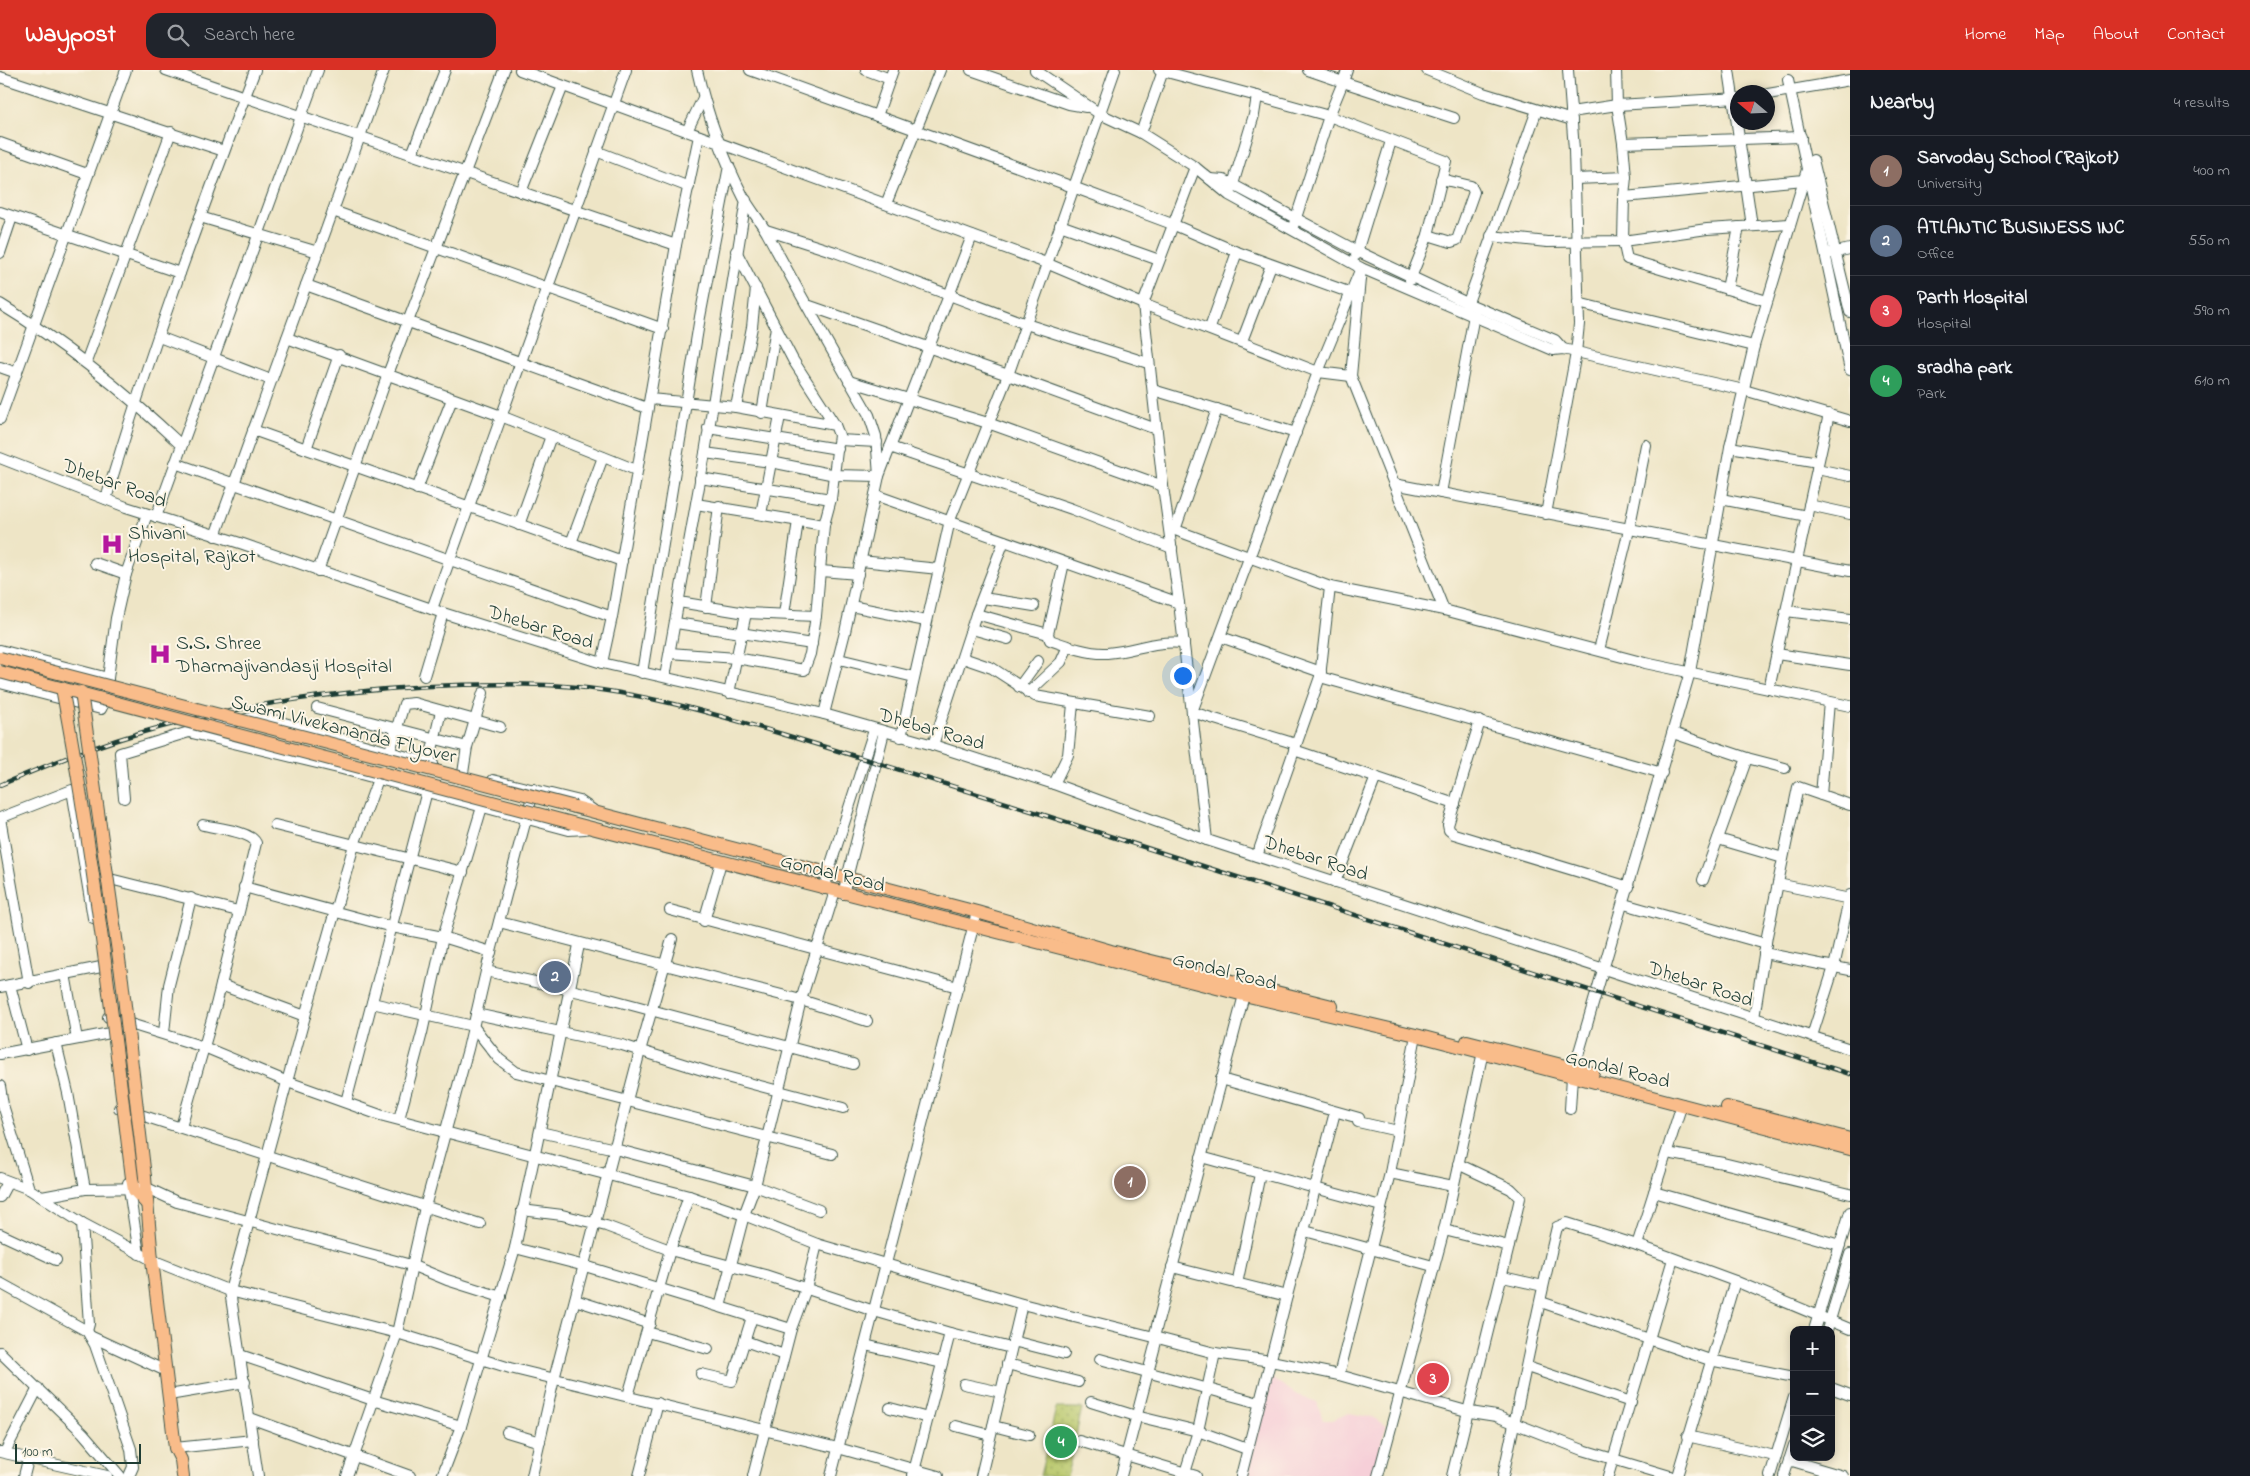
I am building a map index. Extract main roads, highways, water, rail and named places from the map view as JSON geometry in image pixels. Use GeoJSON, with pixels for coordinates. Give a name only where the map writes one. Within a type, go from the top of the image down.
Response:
{"type":"FeatureCollection","features":[{"type":"Feature","properties":{"kind":"main road","name":"Swami Vivekananda Flyover"},"geometry":{"type":"LineString","coordinates":[[0,658],[63,682]]}},
{"type":"Feature","properties":{"kind":"main road","name":"Swami Vivekananda Flyover"},"geometry":{"type":"LineString","coordinates":[[0,672],[82,686],[596,812]]}},
{"type":"Feature","properties":{"kind":"main road"},"geometry":{"type":"LineString","coordinates":[[63,682],[106,962],[137,1185],[146,1203],[176,1451],[177,1476]]}},
{"type":"Feature","properties":{"kind":"main road","name":"Swami Vivekananda Flyover"},"geometry":{"type":"LineString","coordinates":[[82,686],[591,828]]}},
{"type":"Feature","properties":{"kind":"main road"},"geometry":{"type":"LineString","coordinates":[[82,686],[122,980],[137,1185]]}},
{"type":"Feature","properties":{"kind":"main road","name":"Gondal Road"},"geometry":{"type":"LineString","coordinates":[[596,812],[977,912],[1111,951],[1484,1049],[1850,1139]]}},
{"type":"Feature","properties":{"kind":"main road","name":"Gondal Road"},"geometry":{"type":"LineString","coordinates":[[591,828],[1244,995],[1484,1049]]}},
{"type":"Feature","properties":{"kind":"main road","name":"Gondal Road"},"geometry":{"type":"LineString","coordinates":[[1573,1072],[1682,1104],[1850,1149]]}},
{"type":"Feature","properties":{"kind":"main road"},"geometry":{"type":"LineString","coordinates":[[176,1451],[181,1460],[183,1476]]}},
{"type":"Feature","properties":{"kind":"railway"},"geometry":{"type":"LineString","coordinates":[[0,785],[76,754],[154,729],[201,717],[299,699],[398,688],[448,685],[546,685],[606,691],[695,709],[880,764],[1850,1074]]}},
{"type":"Feature","properties":{"kind":"place","name":"Shivani Hospital, Rajkot"},"geometry":{"type":"Point","coordinates":[112,544]}},
{"type":"Feature","properties":{"kind":"place","name":"S.S. Shree Dharmajivandasji Hospital"},"geometry":{"type":"Point","coordinates":[160,654]}},
{"type":"Feature","properties":{"kind":"place","name":"ATLANTIC BUSINESS INC"},"geometry":{"type":"Point","coordinates":[555,977]}},
{"type":"Feature","properties":{"kind":"place","name":"Sarvoday School (Rajkot)"},"geometry":{"type":"Point","coordinates":[1130,1182]}},
{"type":"Feature","properties":{"kind":"place","name":"Parth Hospital"},"geometry":{"type":"Point","coordinates":[1433,1379]}},
{"type":"Feature","properties":{"kind":"place","name":"sradha park"},"geometry":{"type":"Point","coordinates":[1061,1442]}}]}
